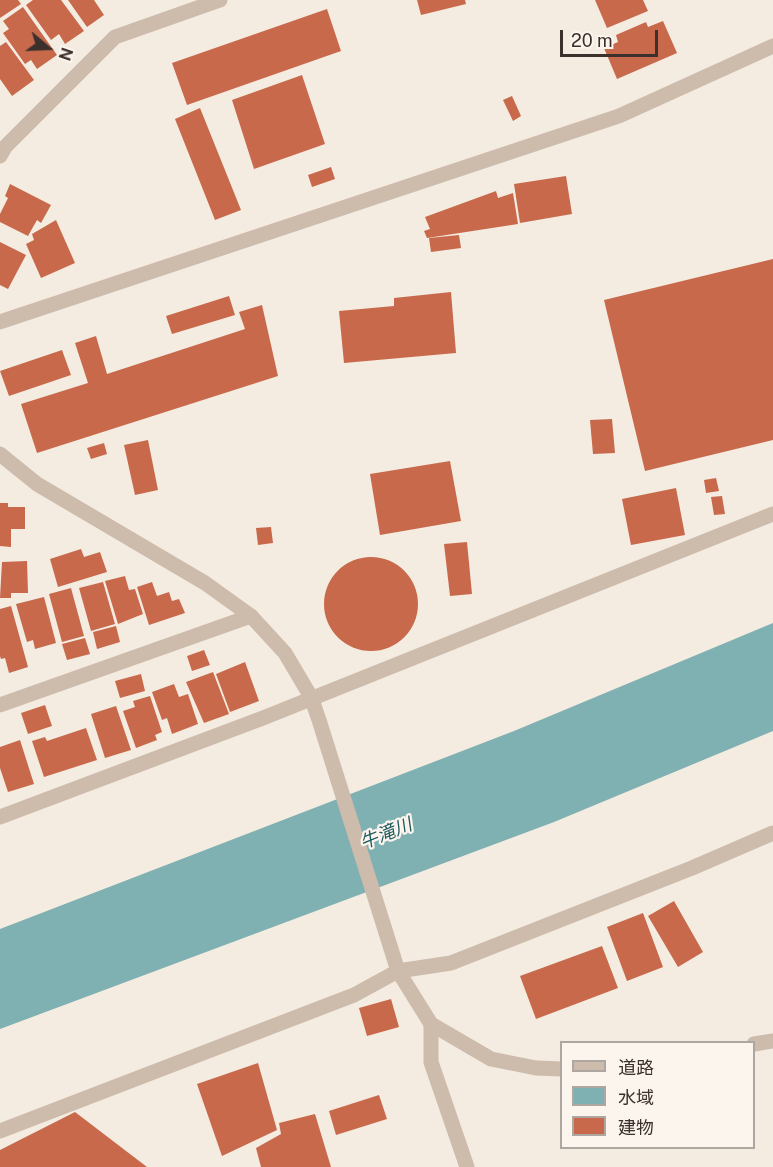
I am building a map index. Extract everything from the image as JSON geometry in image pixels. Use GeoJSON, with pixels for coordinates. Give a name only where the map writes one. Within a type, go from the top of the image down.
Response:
{"type":"FeatureCollection","features":[{"type":"Feature","properties":{"kind":"street"},"geometry":{"type":"LineString","coordinates":[[0,156],[5,147],[115,37],[220,0]]}},
{"type":"Feature","properties":{"kind":"street"},"geometry":{"type":"LineString","coordinates":[[0,322],[619,116],[773,46]]}},
{"type":"Feature","properties":{"kind":"street"},"geometry":{"type":"LineString","coordinates":[[0,454],[37,484],[205,583],[251,616],[285,653],[311,697],[384,933],[398,971],[431,1024],[491,1059],[536,1068],[560,1069]]}},
{"type":"Feature","properties":{"kind":"street"},"geometry":{"type":"LineString","coordinates":[[0,817],[263,718],[311,697],[709,542],[773,514]]}},
{"type":"Feature","properties":{"kind":"street"},"geometry":{"type":"LineString","coordinates":[[0,705],[251,616]]}},
{"type":"Feature","properties":{"kind":"street"},"geometry":{"type":"LineString","coordinates":[[0,1131],[354,995],[398,971],[451,963],[692,868],[773,833]]}},
{"type":"Feature","properties":{"kind":"street"},"geometry":{"type":"LineString","coordinates":[[431,1024],[432,1062],[467,1167]]}},
{"type":"Feature","properties":{"kind":"street"},"geometry":{"type":"LineString","coordinates":[[755,1044],[773,1041]]}},
{"type":"Feature","properties":{"kind":"water","name":"牛滝川"},"geometry":{"type":"Polygon","coordinates":[[[773,623],[773,731],[554,822],[0,1029],[0,929],[514,731],[773,623]]]}},
{"type":"Feature","properties":{"kind":"building"},"geometry":{"type":"Polygon","coordinates":[[[0,0],[18,0],[21,4],[0,18],[0,0]]]}},
{"type":"Feature","properties":{"kind":"building"},"geometry":{"type":"Polygon","coordinates":[[[33,0],[61,0],[84,31],[65,44],[59,34],[51,40],[26,5],[33,0]]]}},
{"type":"Feature","properties":{"kind":"building"},"geometry":{"type":"Polygon","coordinates":[[[68,0],[94,0],[104,15],[87,27],[68,0]]]}},
{"type":"Feature","properties":{"kind":"building"},"geometry":{"type":"Polygon","coordinates":[[[417,0],[465,0],[466,4],[421,15],[417,0]]]}},
{"type":"Feature","properties":{"kind":"building"},"geometry":{"type":"Polygon","coordinates":[[[595,0],[643,0],[648,11],[607,28],[595,0]]]}},
{"type":"Feature","properties":{"kind":"building"},"geometry":{"type":"Polygon","coordinates":[[[23,7],[57,55],[37,69],[31,60],[25,64],[3,33],[9,29],[3,21],[23,7]]]}},
{"type":"Feature","properties":{"kind":"building"},"geometry":{"type":"Polygon","coordinates":[[[327,9],[341,51],[187,105],[172,63],[327,9]]]}},
{"type":"Feature","properties":{"kind":"building"},"geometry":{"type":"Polygon","coordinates":[[[663,21],[677,53],[617,79],[604,48],[618,42],[616,35],[646,22],[648,27],[663,21]]]}},
{"type":"Feature","properties":{"kind":"building"},"geometry":{"type":"Polygon","coordinates":[[[6,42],[34,80],[12,96],[0,79],[0,46],[6,42]]]}},
{"type":"Feature","properties":{"kind":"building"},"geometry":{"type":"Polygon","coordinates":[[[302,75],[325,144],[254,169],[232,100],[302,75]]]}},
{"type":"Feature","properties":{"kind":"building"},"geometry":{"type":"Polygon","coordinates":[[[512,96],[521,116],[513,121],[503,100],[512,96]]]}},
{"type":"Feature","properties":{"kind":"building"},"geometry":{"type":"Polygon","coordinates":[[[200,108],[241,210],[215,220],[175,119],[200,108]]]}},
{"type":"Feature","properties":{"kind":"building"},"geometry":{"type":"Polygon","coordinates":[[[331,167],[335,179],[312,187],[308,175],[331,167]]]}},
{"type":"Feature","properties":{"kind":"building"},"geometry":{"type":"Polygon","coordinates":[[[566,176],[572,214],[520,223],[514,184],[566,176]]]}},
{"type":"Feature","properties":{"kind":"building"},"geometry":{"type":"Polygon","coordinates":[[[10,184],[51,205],[41,223],[37,220],[28,236],[0,222],[0,214],[8,198],[5,196],[10,184]]]}},
{"type":"Feature","properties":{"kind":"building"},"geometry":{"type":"Polygon","coordinates":[[[496,191],[498,198],[513,193],[518,224],[427,238],[424,231],[430,229],[425,217],[496,191]]]}},
{"type":"Feature","properties":{"kind":"building"},"geometry":{"type":"Polygon","coordinates":[[[56,220],[75,263],[41,278],[26,244],[34,240],[32,234],[56,220]]]}},
{"type":"Feature","properties":{"kind":"building"},"geometry":{"type":"Polygon","coordinates":[[[459,235],[461,248],[431,252],[429,238],[459,235]]]}},
{"type":"Feature","properties":{"kind":"building"},"geometry":{"type":"Polygon","coordinates":[[[0,242],[26,255],[8,289],[0,285],[0,242]]]}},
{"type":"Feature","properties":{"kind":"building"},"geometry":{"type":"Polygon","coordinates":[[[773,259],[773,440],[645,471],[604,300],[773,259]]]}},
{"type":"Feature","properties":{"kind":"building"},"geometry":{"type":"Polygon","coordinates":[[[451,292],[456,353],[344,363],[339,311],[394,306],[394,298],[451,292]]]}},
{"type":"Feature","properties":{"kind":"building"},"geometry":{"type":"Polygon","coordinates":[[[229,296],[235,315],[172,334],[166,316],[229,296]]]}},
{"type":"Feature","properties":{"kind":"building"},"geometry":{"type":"Polygon","coordinates":[[[262,305],[278,376],[37,453],[21,404],[88,383],[75,343],[96,336],[107,374],[245,329],[239,312],[262,305]]]}},
{"type":"Feature","properties":{"kind":"building"},"geometry":{"type":"Polygon","coordinates":[[[62,350],[71,375],[9,396],[0,371],[62,350]]]}},
{"type":"Feature","properties":{"kind":"building"},"geometry":{"type":"Polygon","coordinates":[[[612,419],[615,453],[593,454],[590,420],[612,419]]]}},
{"type":"Feature","properties":{"kind":"building"},"geometry":{"type":"Polygon","coordinates":[[[148,440],[158,490],[135,495],[124,445],[148,440]]]}},
{"type":"Feature","properties":{"kind":"building"},"geometry":{"type":"Polygon","coordinates":[[[104,443],[107,454],[91,459],[87,448],[104,443]]]}},
{"type":"Feature","properties":{"kind":"building"},"geometry":{"type":"Polygon","coordinates":[[[450,461],[461,521],[380,535],[370,474],[450,461]]]}},
{"type":"Feature","properties":{"kind":"building"},"geometry":{"type":"Polygon","coordinates":[[[716,478],[719,491],[706,493],[704,480],[716,478]]]}},
{"type":"Feature","properties":{"kind":"building"},"geometry":{"type":"Polygon","coordinates":[[[676,488],[685,535],[631,545],[622,499],[676,488]]]}},
{"type":"Feature","properties":{"kind":"building"},"geometry":{"type":"Polygon","coordinates":[[[722,496],[725,514],[714,515],[711,497],[722,496]]]}},
{"type":"Feature","properties":{"kind":"building"},"geometry":{"type":"Polygon","coordinates":[[[0,503],[8,503],[8,507],[25,507],[25,529],[11,529],[11,547],[0,546],[0,503]]]}},
{"type":"Feature","properties":{"kind":"building"},"geometry":{"type":"Polygon","coordinates":[[[271,527],[273,543],[258,545],[256,528],[271,527]]]}},
{"type":"Feature","properties":{"kind":"building"},"geometry":{"type":"Polygon","coordinates":[[[467,542],[472,594],[450,596],[444,544],[467,542]]]}},
{"type":"Feature","properties":{"kind":"building"},"geometry":{"type":"Polygon","coordinates":[[[81,549],[84,557],[100,552],[107,572],[58,587],[50,559],[81,549]]]}},
{"type":"Feature","properties":{"kind":"building"},"geometry":{"type":"Polygon","coordinates":[[[371,557],[389,561],[404,571],[414,586],[418,604],[414,622],[404,637],[389,647],[371,651],[353,647],[338,637],[328,622],[324,604],[328,586],[338,571],[353,561],[371,557]]]}},
{"type":"Feature","properties":{"kind":"building"},"geometry":{"type":"Polygon","coordinates":[[[27,561],[28,593],[11,593],[11,598],[0,598],[2,562],[27,561]]]}},
{"type":"Feature","properties":{"kind":"building"},"geometry":{"type":"Polygon","coordinates":[[[125,576],[129,590],[135,589],[143,614],[118,624],[105,581],[125,576]]]}},
{"type":"Feature","properties":{"kind":"building"},"geometry":{"type":"Polygon","coordinates":[[[103,582],[115,624],[91,631],[79,588],[103,582]]]}},
{"type":"Feature","properties":{"kind":"building"},"geometry":{"type":"Polygon","coordinates":[[[152,582],[157,596],[169,592],[172,601],[179,599],[185,613],[149,625],[137,587],[152,582]]]}},
{"type":"Feature","properties":{"kind":"building"},"geometry":{"type":"Polygon","coordinates":[[[71,588],[84,636],[62,642],[49,594],[71,588]]]}},
{"type":"Feature","properties":{"kind":"building"},"geometry":{"type":"Polygon","coordinates":[[[44,597],[56,643],[35,649],[33,640],[27,642],[16,604],[44,597]]]}},
{"type":"Feature","properties":{"kind":"building"},"geometry":{"type":"Polygon","coordinates":[[[11,606],[28,667],[9,673],[5,658],[1,659],[0,656],[0,609],[11,606]]]}},
{"type":"Feature","properties":{"kind":"building"},"geometry":{"type":"Polygon","coordinates":[[[116,626],[120,642],[97,649],[93,632],[116,626]]]}},
{"type":"Feature","properties":{"kind":"building"},"geometry":{"type":"Polygon","coordinates":[[[85,638],[90,654],[67,660],[62,644],[85,638]]]}},
{"type":"Feature","properties":{"kind":"building"},"geometry":{"type":"Polygon","coordinates":[[[204,650],[210,665],[192,671],[187,656],[204,650]]]}},
{"type":"Feature","properties":{"kind":"building"},"geometry":{"type":"Polygon","coordinates":[[[245,662],[259,701],[230,712],[216,674],[245,662]]]}},
{"type":"Feature","properties":{"kind":"building"},"geometry":{"type":"Polygon","coordinates":[[[213,672],[229,714],[204,723],[186,682],[213,672]]]}},
{"type":"Feature","properties":{"kind":"building"},"geometry":{"type":"Polygon","coordinates":[[[141,674],[145,691],[120,698],[115,681],[141,674]]]}},
{"type":"Feature","properties":{"kind":"building"},"geometry":{"type":"Polygon","coordinates":[[[174,684],[179,697],[188,694],[198,724],[172,734],[167,718],[162,720],[152,692],[174,684]]]}},
{"type":"Feature","properties":{"kind":"building"},"geometry":{"type":"Polygon","coordinates":[[[150,696],[162,732],[155,735],[157,740],[136,748],[123,711],[135,707],[133,701],[150,696]]]}},
{"type":"Feature","properties":{"kind":"building"},"geometry":{"type":"Polygon","coordinates":[[[45,705],[52,726],[28,734],[21,713],[45,705]]]}},
{"type":"Feature","properties":{"kind":"building"},"geometry":{"type":"Polygon","coordinates":[[[116,706],[131,750],[105,758],[91,714],[116,706]]]}},
{"type":"Feature","properties":{"kind":"building"},"geometry":{"type":"Polygon","coordinates":[[[86,728],[97,760],[44,777],[32,741],[45,737],[47,741],[86,728]]]}},
{"type":"Feature","properties":{"kind":"building"},"geometry":{"type":"Polygon","coordinates":[[[20,740],[34,784],[8,792],[0,768],[0,747],[20,740]]]}},
{"type":"Feature","properties":{"kind":"building"},"geometry":{"type":"Polygon","coordinates":[[[674,901],[703,952],[678,967],[648,916],[674,901]]]}},
{"type":"Feature","properties":{"kind":"building"},"geometry":{"type":"Polygon","coordinates":[[[643,913],[663,967],[627,981],[607,927],[643,913]]]}},
{"type":"Feature","properties":{"kind":"building"},"geometry":{"type":"Polygon","coordinates":[[[602,946],[618,988],[536,1019],[520,976],[602,946]]]}},
{"type":"Feature","properties":{"kind":"building"},"geometry":{"type":"Polygon","coordinates":[[[391,999],[399,1027],[367,1036],[359,1008],[391,999]]]}},
{"type":"Feature","properties":{"kind":"building"},"geometry":{"type":"Polygon","coordinates":[[[258,1063],[277,1130],[222,1156],[197,1084],[258,1063]]]}},
{"type":"Feature","properties":{"kind":"building"},"geometry":{"type":"Polygon","coordinates":[[[379,1095],[387,1119],[336,1135],[329,1111],[379,1095]]]}},
{"type":"Feature","properties":{"kind":"building"},"geometry":{"type":"Polygon","coordinates":[[[75,1112],[147,1167],[0,1167],[0,1150],[75,1112]]]}},
{"type":"Feature","properties":{"kind":"building"},"geometry":{"type":"Polygon","coordinates":[[[315,1114],[331,1167],[261,1167],[256,1148],[281,1134],[279,1123],[315,1114]]]}}]}
